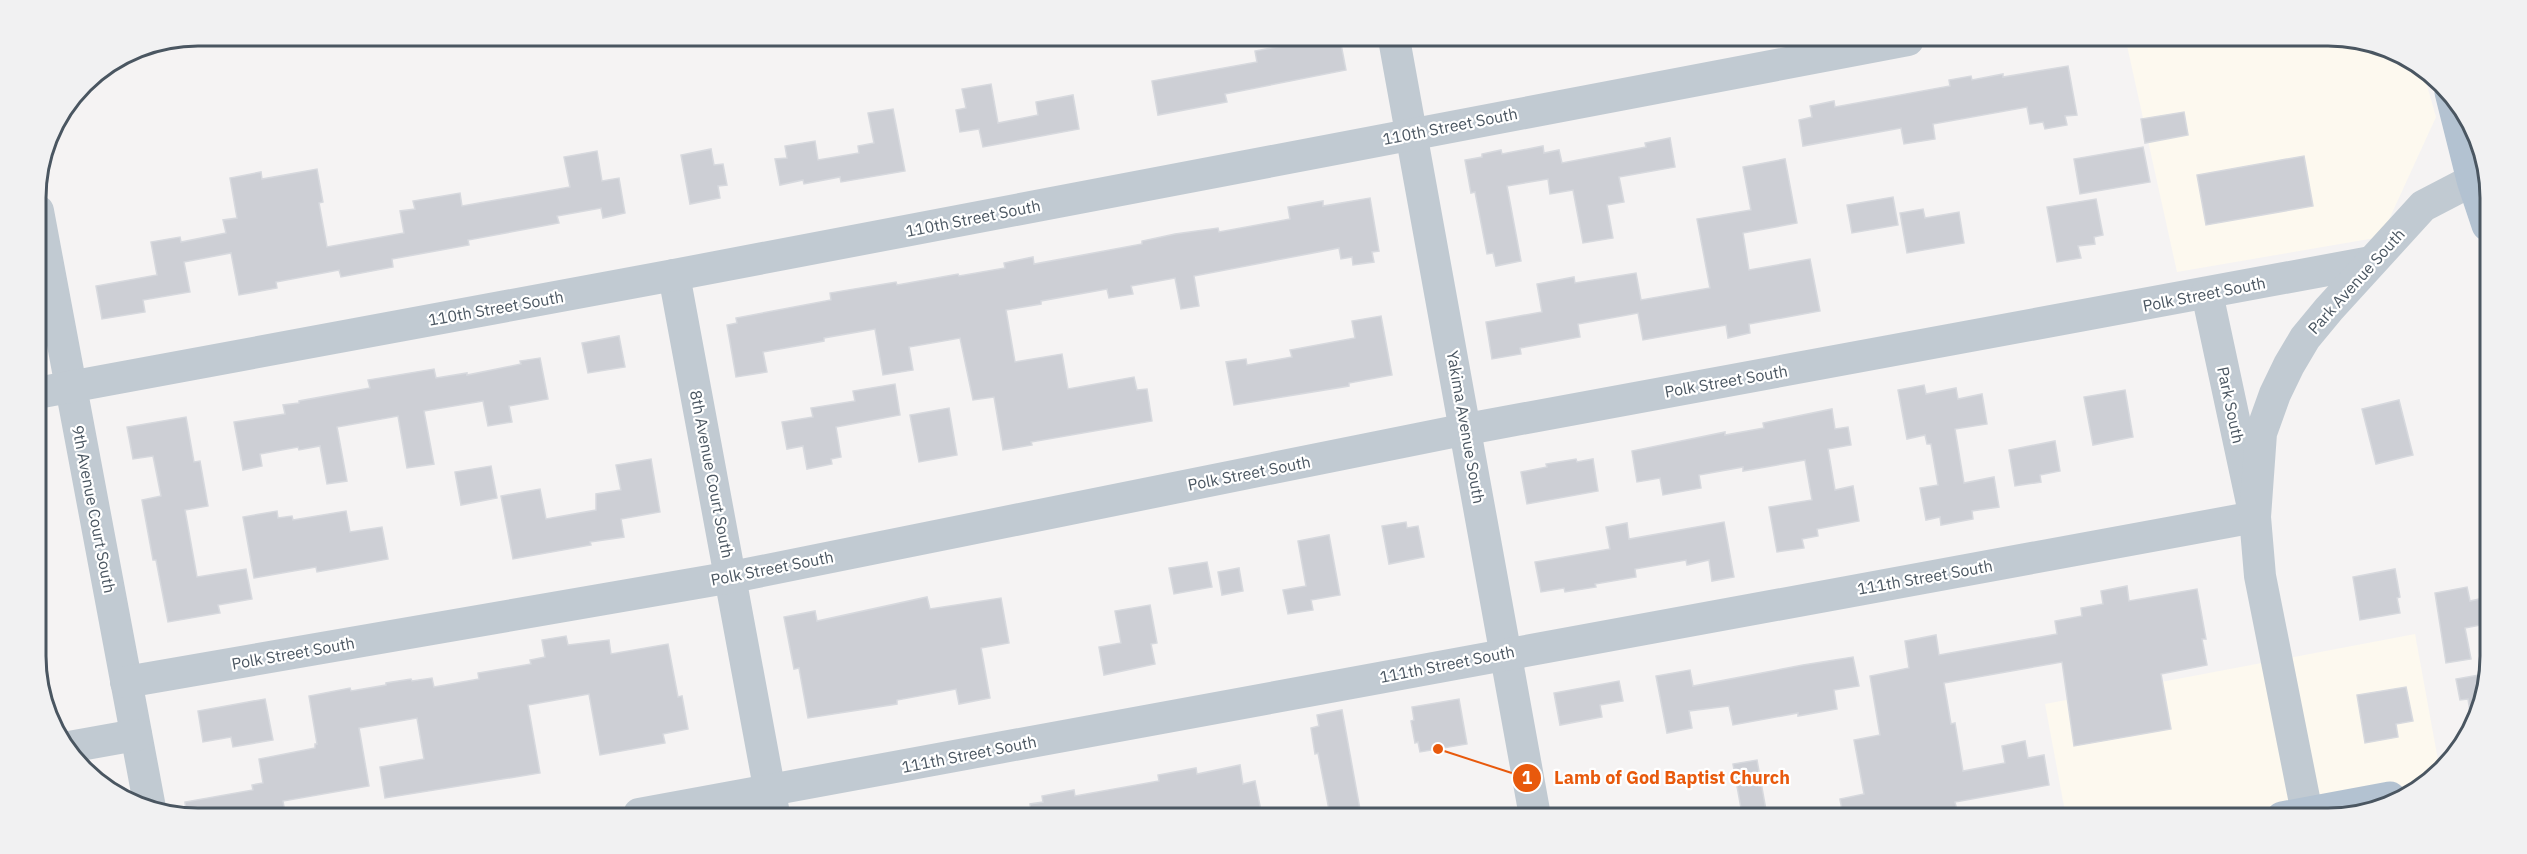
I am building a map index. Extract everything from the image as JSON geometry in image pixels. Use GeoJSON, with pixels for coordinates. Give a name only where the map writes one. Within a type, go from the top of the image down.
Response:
{"type":"FeatureCollection","features":[{"type":"Feature","properties":{"kind":"main road"},"geometry":{"type":"LineString","coordinates":[[2458,118],[2480,201]]}},
{"type":"Feature","properties":{"kind":"street","name":"Yakima Avenue South"},"geometry":{"type":"LineString","coordinates":[[1396,47],[1533,807]]}},
{"type":"Feature","properties":{"kind":"street","name":"110th Street South"},"geometry":{"type":"LineString","coordinates":[[47,391],[674,275],[1871,47]]}},
{"type":"Feature","properties":{"kind":"street","name":"Park Avenue South"},"geometry":{"type":"LineString","coordinates":[[2298,807],[2260,576],[2255,517],[2261,433],[2275,394],[2305,338],[2423,206],[2473,180]]}},
{"type":"Feature","properties":{"kind":"street","name":"9th Avenue Court South"},"geometry":{"type":"LineString","coordinates":[[47,258],[148,799]]}},
{"type":"Feature","properties":{"kind":"street","name":"Polk Street South"},"geometry":{"type":"LineString","coordinates":[[126,682],[732,577],[1467,429],[2371,262]]}},
{"type":"Feature","properties":{"kind":"street","name":"8th Avenue Court South"},"geometry":{"type":"LineString","coordinates":[[674,275],[732,577],[772,802]]}},
{"type":"Feature","properties":{"kind":"street","name":"Park South"},"geometry":{"type":"LineString","coordinates":[[2207,293],[2255,517]]}},
{"type":"Feature","properties":{"kind":"street","name":"111th Street South"},"geometry":{"type":"LineString","coordinates":[[708,808],[772,802],[1506,653],[2255,517]]}},
{"type":"Feature","properties":{"kind":"street"},"geometry":{"type":"LineString","coordinates":[[76,746],[136,735]]}},
{"type":"Feature","properties":{"kind":"shaded area"},"geometry":{"type":"Polygon","coordinates":[[[2127,47],[2348,48],[2387,58],[2426,82],[2436,117],[2381,237],[2177,272],[2127,47]]]}},
{"type":"Feature","properties":{"kind":"shaded area"},"geometry":{"type":"Polygon","coordinates":[[[2415,634],[2438,761],[2421,776],[2396,792],[2358,805],[2338,807],[2064,807],[2045,704],[2415,634]]]}},
{"type":"Feature","properties":{"kind":"building"},"geometry":{"type":"Polygon","coordinates":[[[1277,47],[1342,47],[1346,70],[1225,94],[1227,102],[1158,115],[1152,81],[1257,62],[1255,51],[1277,47]]]}},
{"type":"Feature","properties":{"kind":"building"},"geometry":{"type":"Polygon","coordinates":[[[2068,66],[2077,115],[2065,116],[2067,125],[2045,129],[2043,122],[2030,124],[2027,107],[1933,124],[1935,139],[1904,144],[1901,128],[1803,146],[1799,120],[1812,117],[1810,106],[1834,101],[1835,107],[1950,86],[1949,80],[1971,76],[1972,80],[2003,74],[2003,77],[2068,66]]]}},
{"type":"Feature","properties":{"kind":"building"},"geometry":{"type":"Polygon","coordinates":[[[991,84],[998,123],[1038,115],[1036,102],[1073,95],[1079,129],[983,147],[979,129],[960,132],[956,110],[966,108],[962,89],[991,84]]]}},
{"type":"Feature","properties":{"kind":"building"},"geometry":{"type":"Polygon","coordinates":[[[893,109],[905,171],[841,182],[840,177],[804,184],[803,180],[780,185],[775,159],[787,158],[785,146],[815,141],[818,160],[859,153],[858,146],[874,143],[868,113],[893,109]]]}},
{"type":"Feature","properties":{"kind":"building"},"geometry":{"type":"Polygon","coordinates":[[[2184,112],[2188,135],[2145,143],[2141,119],[2184,112]]]}},
{"type":"Feature","properties":{"kind":"building"},"geometry":{"type":"Polygon","coordinates":[[[1670,138],[1675,167],[1619,177],[1624,202],[1607,205],[1613,238],[1583,243],[1573,190],[1550,194],[1548,179],[1507,186],[1521,261],[1496,266],[1493,253],[1487,254],[1475,192],[1471,193],[1465,160],[1501,150],[1502,154],[1543,146],[1544,153],[1559,150],[1562,163],[1646,147],[1645,143],[1670,138]]]}},
{"type":"Feature","properties":{"kind":"building"},"geometry":{"type":"Polygon","coordinates":[[[2143,147],[2150,182],[2080,194],[2074,159],[2143,147]]]}},
{"type":"Feature","properties":{"kind":"building"},"geometry":{"type":"Polygon","coordinates":[[[711,149],[714,165],[723,164],[727,185],[718,186],[720,198],[690,204],[681,155],[711,149]]]}},
{"type":"Feature","properties":{"kind":"building"},"geometry":{"type":"Polygon","coordinates":[[[597,151],[602,181],[619,178],[625,213],[603,218],[601,208],[557,216],[559,223],[468,240],[469,245],[392,259],[393,267],[341,277],[339,270],[276,282],[277,288],[239,295],[231,253],[184,262],[190,292],[143,300],[145,312],[102,319],[96,286],[157,275],[151,242],[180,237],[181,242],[226,233],[223,220],[237,218],[230,178],[261,172],[262,179],[317,169],[323,202],[319,203],[327,247],[404,233],[400,211],[415,209],[413,201],[460,193],[462,206],[570,187],[564,157],[597,151]]]}},
{"type":"Feature","properties":{"kind":"building"},"geometry":{"type":"Polygon","coordinates":[[[2304,156],[2313,206],[2206,225],[2197,175],[2304,156]]]}},
{"type":"Feature","properties":{"kind":"building"},"geometry":{"type":"Polygon","coordinates":[[[1785,159],[1797,223],[1743,233],[1749,270],[1810,259],[1820,311],[1749,324],[1750,333],[1728,338],[1726,325],[1643,340],[1638,313],[1578,324],[1580,337],[1520,348],[1521,354],[1492,359],[1486,322],[1542,312],[1537,284],[1574,277],[1575,283],[1636,273],[1641,300],[1710,288],[1697,219],[1751,210],[1743,167],[1785,159]]]}},
{"type":"Feature","properties":{"kind":"building"},"geometry":{"type":"Polygon","coordinates":[[[1893,197],[1898,225],[1852,233],[1847,205],[1893,197]]]}},
{"type":"Feature","properties":{"kind":"building"},"geometry":{"type":"Polygon","coordinates":[[[1370,198],[1379,251],[1372,252],[1374,262],[1353,265],[1352,257],[1341,259],[1339,248],[1194,276],[1199,306],[1181,309],[1175,278],[1131,286],[1133,294],[1109,298],[1107,289],[1006,310],[1015,362],[1062,354],[1068,389],[1134,377],[1137,390],[1147,389],[1152,421],[1031,442],[1032,445],[1003,450],[994,397],[973,400],[960,338],[909,347],[913,370],[883,375],[875,329],[763,352],[767,372],[736,377],[727,325],[737,323],[736,318],[831,300],[830,293],[1005,268],[1004,263],[1033,257],[1034,264],[1142,244],[1142,241],[1175,234],[1218,228],[1219,232],[1290,219],[1288,207],[1323,201],[1323,206],[1370,198]]]}},
{"type":"Feature","properties":{"kind":"building"},"geometry":{"type":"Polygon","coordinates":[[[2096,199],[2103,235],[2094,237],[2095,244],[2078,246],[2081,258],[2057,262],[2047,207],[2096,199]]]}},
{"type":"Feature","properties":{"kind":"building"},"geometry":{"type":"Polygon","coordinates":[[[1923,209],[1925,218],[1959,212],[1964,243],[1907,253],[1900,213],[1923,209]]]}},
{"type":"Feature","properties":{"kind":"building"},"geometry":{"type":"Polygon","coordinates":[[[1381,316],[1392,375],[1349,383],[1349,386],[1234,405],[1226,362],[1246,359],[1247,365],[1292,357],[1290,350],[1355,338],[1352,321],[1381,316]]]}},
{"type":"Feature","properties":{"kind":"building"},"geometry":{"type":"Polygon","coordinates":[[[619,336],[625,367],[588,373],[582,343],[619,336]]]}},
{"type":"Feature","properties":{"kind":"building"},"geometry":{"type":"Polygon","coordinates":[[[540,358],[548,399],[509,406],[512,422],[488,426],[483,401],[424,411],[434,464],[407,468],[398,416],[337,427],[347,481],[327,484],[320,446],[299,450],[298,447],[260,454],[262,466],[243,470],[234,422],[285,414],[283,405],[299,403],[299,401],[370,388],[368,380],[434,369],[436,378],[467,373],[467,375],[540,358]]]}},
{"type":"Feature","properties":{"kind":"building"},"geometry":{"type":"Polygon","coordinates":[[[895,384],[900,415],[836,427],[841,457],[831,459],[832,464],[807,469],[803,446],[787,449],[782,422],[813,417],[811,408],[855,401],[853,391],[895,384]]]}},
{"type":"Feature","properties":{"kind":"building"},"geometry":{"type":"Polygon","coordinates":[[[1924,385],[1926,394],[1956,388],[1958,399],[1982,394],[1987,424],[1955,429],[1964,483],[1994,477],[1999,507],[1972,511],[1973,519],[1941,525],[1940,517],[1926,520],[1920,488],[1938,485],[1931,444],[1927,444],[1925,435],[1907,439],[1898,390],[1924,385]]]}},
{"type":"Feature","properties":{"kind":"building"},"geometry":{"type":"Polygon","coordinates":[[[2125,390],[2133,437],[2093,445],[2084,397],[2125,390]]]}},
{"type":"Feature","properties":{"kind":"building"},"geometry":{"type":"Polygon","coordinates":[[[2399,400],[2413,455],[2376,464],[2362,409],[2399,400]]]}},
{"type":"Feature","properties":{"kind":"building"},"geometry":{"type":"Polygon","coordinates":[[[949,408],[957,455],[919,462],[910,415],[949,408]]]}},
{"type":"Feature","properties":{"kind":"building"},"geometry":{"type":"Polygon","coordinates":[[[1832,409],[1835,429],[1848,427],[1851,445],[1828,449],[1835,490],[1853,486],[1859,521],[1817,529],[1818,536],[1802,539],[1804,548],[1777,552],[1769,507],[1812,500],[1805,460],[1743,471],[1743,467],[1699,475],[1701,488],[1663,495],[1660,478],[1637,482],[1632,451],[1725,432],[1725,435],[1764,428],[1763,423],[1832,409]]]}},
{"type":"Feature","properties":{"kind":"building"},"geometry":{"type":"Polygon","coordinates":[[[186,417],[194,462],[200,461],[208,506],[185,510],[197,577],[246,569],[252,599],[218,605],[220,613],[168,622],[142,500],[161,496],[153,456],[133,459],[127,427],[186,417]]]}},
{"type":"Feature","properties":{"kind":"building"},"geometry":{"type":"Polygon","coordinates":[[[2055,441],[2060,471],[2040,475],[2041,482],[2015,486],[2009,450],[2055,441]]]}},
{"type":"Feature","properties":{"kind":"building"},"geometry":{"type":"Polygon","coordinates":[[[651,459],[660,512],[621,519],[624,537],[513,559],[501,496],[540,489],[546,519],[596,510],[596,494],[621,490],[616,465],[651,459]]]}},
{"type":"Feature","properties":{"kind":"building"},"geometry":{"type":"Polygon","coordinates":[[[1576,459],[1577,462],[1593,459],[1598,491],[1527,504],[1521,472],[1547,467],[1546,464],[1576,459]]]}},
{"type":"Feature","properties":{"kind":"building"},"geometry":{"type":"Polygon","coordinates":[[[491,466],[497,498],[461,505],[455,472],[491,466]]]}},
{"type":"Feature","properties":{"kind":"building"},"geometry":{"type":"Polygon","coordinates":[[[277,511],[278,518],[292,516],[293,520],[346,511],[350,532],[382,527],[388,559],[317,572],[316,567],[254,578],[243,517],[277,511]]]}},
{"type":"Feature","properties":{"kind":"building"},"geometry":{"type":"Polygon","coordinates":[[[1406,522],[1407,528],[1418,526],[1424,557],[1389,564],[1382,526],[1406,522]]]}},
{"type":"Feature","properties":{"kind":"building"},"geometry":{"type":"Polygon","coordinates":[[[1724,522],[1734,577],[1712,581],[1709,560],[1687,565],[1686,560],[1635,569],[1636,577],[1595,584],[1596,587],[1565,592],[1564,588],[1541,592],[1535,562],[1610,549],[1606,527],[1627,523],[1629,539],[1724,522]]]}},
{"type":"Feature","properties":{"kind":"building"},"geometry":{"type":"Polygon","coordinates":[[[1329,535],[1340,595],[1311,600],[1313,610],[1288,614],[1283,590],[1306,586],[1298,541],[1329,535]]]}},
{"type":"Feature","properties":{"kind":"building"},"geometry":{"type":"Polygon","coordinates":[[[1207,562],[1212,587],[1174,594],[1169,568],[1207,562]]]}},
{"type":"Feature","properties":{"kind":"building"},"geometry":{"type":"Polygon","coordinates":[[[1239,568],[1243,591],[1222,595],[1218,572],[1239,568]]]}},
{"type":"Feature","properties":{"kind":"building"},"geometry":{"type":"Polygon","coordinates":[[[2395,569],[2400,597],[2397,598],[2400,613],[2360,620],[2353,577],[2395,569]]]}},
{"type":"Feature","properties":{"kind":"building"},"geometry":{"type":"Polygon","coordinates":[[[2127,586],[2129,601],[2197,589],[2206,639],[2202,639],[2207,665],[2161,674],[2171,729],[2074,746],[2062,662],[1944,683],[1951,724],[1955,723],[1963,771],[2005,763],[2002,746],[2025,741],[2028,758],[2044,755],[2049,785],[1955,802],[1956,807],[1841,807],[1840,799],[1864,794],[1854,740],[1880,735],[1870,676],[1909,668],[1905,641],[1936,635],[1939,655],[2057,634],[2055,621],[2082,616],[2081,608],[2103,604],[2101,591],[2127,586]]]}},
{"type":"Feature","properties":{"kind":"building"},"geometry":{"type":"Polygon","coordinates":[[[2467,587],[2470,601],[2480,599],[2480,625],[2465,628],[2471,659],[2446,663],[2435,593],[2467,587]]]}},
{"type":"Feature","properties":{"kind":"building"},"geometry":{"type":"Polygon","coordinates":[[[927,597],[930,609],[1001,598],[1009,643],[981,648],[990,698],[959,704],[956,689],[897,700],[897,704],[808,718],[799,668],[794,669],[784,617],[815,611],[817,621],[927,597]]]}},
{"type":"Feature","properties":{"kind":"building"},"geometry":{"type":"Polygon","coordinates":[[[1150,605],[1157,643],[1151,644],[1155,664],[1104,675],[1099,647],[1121,643],[1115,611],[1150,605]]]}},
{"type":"Feature","properties":{"kind":"building"},"geometry":{"type":"Polygon","coordinates":[[[566,636],[568,645],[609,640],[611,654],[668,644],[678,697],[682,696],[688,729],[663,734],[665,743],[600,755],[589,694],[528,705],[540,773],[385,798],[380,767],[424,759],[417,718],[359,728],[369,786],[283,801],[284,808],[185,807],[185,802],[253,790],[252,785],[263,783],[259,759],[315,748],[317,744],[309,696],[350,688],[351,691],[411,679],[412,681],[432,678],[434,687],[479,679],[478,673],[531,664],[530,660],[545,657],[542,640],[566,636]]]}},
{"type":"Feature","properties":{"kind":"building"},"geometry":{"type":"Polygon","coordinates":[[[1853,657],[1859,686],[1834,690],[1837,709],[1798,716],[1798,713],[1733,725],[1729,706],[1689,711],[1692,728],[1667,733],[1656,676],[1690,670],[1693,686],[1853,657]]]}},
{"type":"Feature","properties":{"kind":"building"},"geometry":{"type":"Polygon","coordinates":[[[2479,675],[2470,710],[2468,699],[2460,700],[2456,679],[2479,675]]]}},
{"type":"Feature","properties":{"kind":"building"},"geometry":{"type":"Polygon","coordinates":[[[1619,681],[1623,701],[1600,705],[1602,717],[1560,725],[1554,693],[1619,681]]]}},
{"type":"Feature","properties":{"kind":"building"},"geometry":{"type":"Polygon","coordinates":[[[2406,687],[2413,721],[2396,724],[2398,737],[2365,743],[2357,695],[2406,687]]]}},
{"type":"Feature","properties":{"kind":"building"},"geometry":{"type":"Polygon","coordinates":[[[265,699],[273,740],[233,747],[231,737],[203,742],[198,711],[265,699]]]}},
{"type":"Feature","properties":{"kind":"building"},"geometry":{"type":"Polygon","coordinates":[[[1459,699],[1467,744],[1420,752],[1418,742],[1415,743],[1411,721],[1414,720],[1412,707],[1459,699]]]}},
{"type":"Feature","properties":{"kind":"building"},"geometry":{"type":"Polygon","coordinates":[[[1342,710],[1360,807],[1329,807],[1311,728],[1319,726],[1317,715],[1342,710]]]}},
{"type":"Feature","properties":{"kind":"building"},"geometry":{"type":"Polygon","coordinates":[[[1757,760],[1766,807],[1741,807],[1733,764],[1757,760]]]}},
{"type":"Feature","properties":{"kind":"building"},"geometry":{"type":"Polygon","coordinates":[[[1240,765],[1243,784],[1255,781],[1260,808],[1030,808],[1030,804],[1043,802],[1042,796],[1074,790],[1075,796],[1159,781],[1158,775],[1196,768],[1197,774],[1240,765]]]}},
{"type":"Feature","properties":{"kind":"place","name":"Lamb of God Baptist Church"},"geometry":{"type":"Point","coordinates":[1438,749]}}]}
